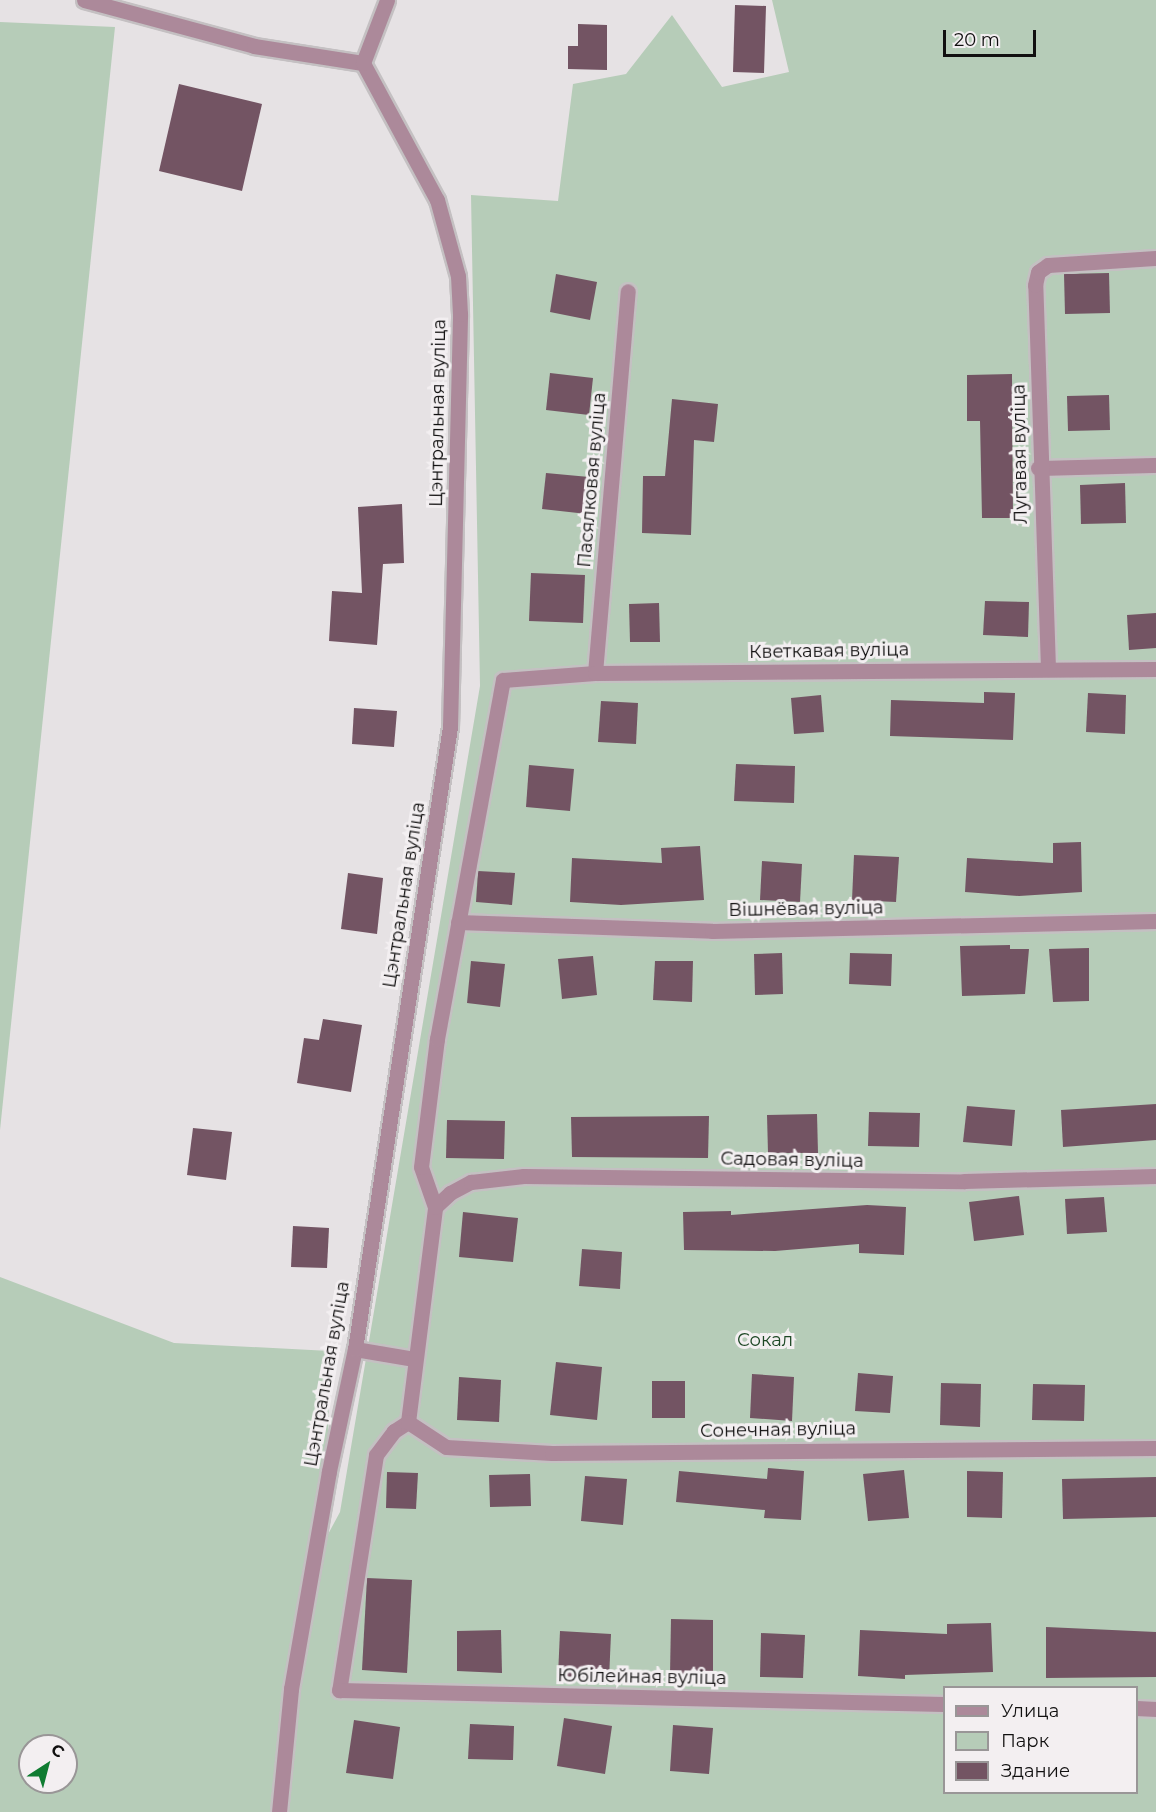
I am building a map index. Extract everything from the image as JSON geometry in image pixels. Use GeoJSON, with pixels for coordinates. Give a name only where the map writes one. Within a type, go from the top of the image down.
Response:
{"type":"FeatureCollection","features":[{"type":"Feature","properties":{"kind":"street"},"geometry":{"type":"LineString","coordinates":[[84,0],[254,46],[363,63],[387,0]]}},
{"type":"Feature","properties":{"kind":"street","name":"Цэнтральная вуліца"},"geometry":{"type":"LineString","coordinates":[[279,1812],[291,1689],[329,1472],[355,1349],[450,726],[460,314],[449,235],[436,200],[363,63]]}},
{"type":"Feature","properties":{"kind":"street","name":"Лугавая вуліца"},"geometry":{"type":"LineString","coordinates":[[1048,668],[1038,468],[1035,285],[1038,272],[1048,265],[1068,261],[1156,258]]}},
{"type":"Feature","properties":{"kind":"street","name":"Пасялковая вуліца"},"geometry":{"type":"LineString","coordinates":[[595,673],[628,291]]}},
{"type":"Feature","properties":{"kind":"street"},"geometry":{"type":"LineString","coordinates":[[1038,468],[1156,465]]}},
{"type":"Feature","properties":{"kind":"street","name":"Кветкавая вуліца"},"geometry":{"type":"LineString","coordinates":[[458,922],[503,680],[595,673],[1156,669]]}},
{"type":"Feature","properties":{"kind":"street","name":"Вішнёвая вуліца"},"geometry":{"type":"LineString","coordinates":[[458,922],[712,931],[1156,921]]}},
{"type":"Feature","properties":{"kind":"street"},"geometry":{"type":"LineString","coordinates":[[408,1422],[414,1359],[435,1208],[421,1167],[458,922]]}},
{"type":"Feature","properties":{"kind":"street","name":"Садовая вуліца"},"geometry":{"type":"LineString","coordinates":[[435,1208],[450,1193],[471,1182],[524,1176],[964,1181],[1156,1176]]}},
{"type":"Feature","properties":{"kind":"street"},"geometry":{"type":"LineString","coordinates":[[355,1349],[414,1359]]}},
{"type":"Feature","properties":{"kind":"street","name":"Сонечная вуліца"},"geometry":{"type":"LineString","coordinates":[[408,1422],[446,1447],[552,1453],[1156,1448]]}},
{"type":"Feature","properties":{"kind":"street","name":"Юбілейная вуліца"},"geometry":{"type":"LineString","coordinates":[[408,1422],[394,1431],[376,1455],[339,1690],[943,1704]]}},
{"type":"Feature","properties":{"kind":"street"},"geometry":{"type":"LineString","coordinates":[[1138,1708],[1156,1709]]}},
{"type":"Feature","properties":{"kind":"green space","name":"Сокал"},"geometry":{"type":"Polygon","coordinates":[[[772,0],[1156,0],[1156,1812],[0,1812],[0,1277],[174,1343],[330,1351],[326,1538],[340,1512],[480,686],[471,195],[558,201],[573,84],[626,74],[672,15],[722,87],[789,72],[772,0]]]}},
{"type":"Feature","properties":{"kind":"green space"},"geometry":{"type":"Polygon","coordinates":[[[0,22],[115,27],[0,1130],[0,22]]]}},
{"type":"Feature","properties":{"kind":"building"},"geometry":{"type":"Polygon","coordinates":[[[735,5],[766,6],[764,73],[733,72],[735,5]]]}},
{"type":"Feature","properties":{"kind":"building"},"geometry":{"type":"Polygon","coordinates":[[[578,24],[607,25],[607,70],[568,69],[568,46],[578,46],[578,24]]]}},
{"type":"Feature","properties":{"kind":"building"},"geometry":{"type":"Polygon","coordinates":[[[179,84],[262,104],[242,191],[159,171],[179,84]]]}},
{"type":"Feature","properties":{"kind":"building"},"geometry":{"type":"Polygon","coordinates":[[[1109,273],[1110,313],[1065,314],[1064,274],[1109,273]]]}},
{"type":"Feature","properties":{"kind":"building"},"geometry":{"type":"Polygon","coordinates":[[[556,274],[597,282],[590,320],[550,312],[556,274]]]}},
{"type":"Feature","properties":{"kind":"building"},"geometry":{"type":"Polygon","coordinates":[[[550,373],[593,378],[589,415],[546,410],[550,373]]]}},
{"type":"Feature","properties":{"kind":"building"},"geometry":{"type":"Polygon","coordinates":[[[1012,374],[1013,518],[982,518],[980,421],[967,421],[967,375],[1012,374]]]}},
{"type":"Feature","properties":{"kind":"building"},"geometry":{"type":"Polygon","coordinates":[[[1109,395],[1110,430],[1068,431],[1067,396],[1109,395]]]}},
{"type":"Feature","properties":{"kind":"building"},"geometry":{"type":"Polygon","coordinates":[[[672,399],[718,404],[714,442],[694,440],[691,535],[642,533],[643,476],[665,476],[672,399]]]}},
{"type":"Feature","properties":{"kind":"building"},"geometry":{"type":"Polygon","coordinates":[[[546,473],[589,477],[587,514],[542,509],[546,473]]]}},
{"type":"Feature","properties":{"kind":"building"},"geometry":{"type":"Polygon","coordinates":[[[1125,483],[1126,523],[1081,524],[1080,485],[1125,483]]]}},
{"type":"Feature","properties":{"kind":"building"},"geometry":{"type":"Polygon","coordinates":[[[402,504],[404,563],[383,564],[377,645],[329,641],[332,591],[362,593],[358,507],[402,504]]]}},
{"type":"Feature","properties":{"kind":"building"},"geometry":{"type":"Polygon","coordinates":[[[531,573],[585,575],[583,623],[529,621],[531,573]]]}},
{"type":"Feature","properties":{"kind":"building"},"geometry":{"type":"Polygon","coordinates":[[[985,601],[1029,602],[1028,637],[983,635],[985,601]]]}},
{"type":"Feature","properties":{"kind":"building"},"geometry":{"type":"Polygon","coordinates":[[[659,603],[660,642],[630,642],[629,604],[659,603]]]}},
{"type":"Feature","properties":{"kind":"building"},"geometry":{"type":"Polygon","coordinates":[[[1156,613],[1156,648],[1129,650],[1127,615],[1156,613]]]}},
{"type":"Feature","properties":{"kind":"building"},"geometry":{"type":"Polygon","coordinates":[[[984,692],[1015,693],[1013,740],[890,736],[891,700],[984,703],[984,692]]]}},
{"type":"Feature","properties":{"kind":"building"},"geometry":{"type":"Polygon","coordinates":[[[1088,693],[1126,695],[1125,734],[1086,732],[1088,693]]]}},
{"type":"Feature","properties":{"kind":"building"},"geometry":{"type":"Polygon","coordinates":[[[821,695],[824,732],[794,734],[791,698],[821,695]]]}},
{"type":"Feature","properties":{"kind":"building"},"geometry":{"type":"Polygon","coordinates":[[[601,701],[638,703],[636,744],[598,742],[601,701]]]}},
{"type":"Feature","properties":{"kind":"building"},"geometry":{"type":"Polygon","coordinates":[[[354,708],[397,711],[394,747],[352,744],[354,708]]]}},
{"type":"Feature","properties":{"kind":"building"},"geometry":{"type":"Polygon","coordinates":[[[736,764],[795,766],[794,803],[734,801],[736,764]]]}},
{"type":"Feature","properties":{"kind":"building"},"geometry":{"type":"Polygon","coordinates":[[[529,765],[574,769],[570,811],[526,807],[529,765]]]}},
{"type":"Feature","properties":{"kind":"building"},"geometry":{"type":"Polygon","coordinates":[[[1081,842],[1082,892],[1019,896],[965,892],[967,858],[1053,863],[1053,843],[1081,842]]]}},
{"type":"Feature","properties":{"kind":"building"},"geometry":{"type":"Polygon","coordinates":[[[700,846],[704,900],[621,905],[570,902],[572,858],[662,863],[661,848],[700,846]]]}},
{"type":"Feature","properties":{"kind":"building"},"geometry":{"type":"Polygon","coordinates":[[[854,855],[899,857],[896,902],[852,900],[854,855]]]}},
{"type":"Feature","properties":{"kind":"building"},"geometry":{"type":"Polygon","coordinates":[[[762,861],[802,864],[800,902],[760,900],[762,861]]]}},
{"type":"Feature","properties":{"kind":"building"},"geometry":{"type":"Polygon","coordinates":[[[478,871],[515,873],[512,905],[476,902],[478,871]]]}},
{"type":"Feature","properties":{"kind":"building"},"geometry":{"type":"Polygon","coordinates":[[[348,873],[383,878],[377,934],[341,929],[348,873]]]}},
{"type":"Feature","properties":{"kind":"building"},"geometry":{"type":"Polygon","coordinates":[[[1010,945],[1010,949],[1029,949],[1025,994],[962,996],[960,946],[1010,945]]]}},
{"type":"Feature","properties":{"kind":"building"},"geometry":{"type":"Polygon","coordinates":[[[1089,948],[1089,1001],[1053,1002],[1049,949],[1089,948]]]}},
{"type":"Feature","properties":{"kind":"building"},"geometry":{"type":"Polygon","coordinates":[[[782,953],[783,994],[755,995],[754,954],[782,953]]]}},
{"type":"Feature","properties":{"kind":"building"},"geometry":{"type":"Polygon","coordinates":[[[850,953],[892,954],[891,986],[849,984],[850,953]]]}},
{"type":"Feature","properties":{"kind":"building"},"geometry":{"type":"Polygon","coordinates":[[[593,956],[597,995],[562,999],[558,959],[593,956]]]}},
{"type":"Feature","properties":{"kind":"building"},"geometry":{"type":"Polygon","coordinates":[[[471,961],[505,964],[500,1007],[467,1003],[471,961]]]}},
{"type":"Feature","properties":{"kind":"building"},"geometry":{"type":"Polygon","coordinates":[[[655,961],[693,961],[692,1002],[653,1000],[655,961]]]}},
{"type":"Feature","properties":{"kind":"building"},"geometry":{"type":"Polygon","coordinates":[[[323,1019],[362,1025],[351,1092],[297,1083],[304,1038],[319,1040],[323,1019]]]}},
{"type":"Feature","properties":{"kind":"building"},"geometry":{"type":"Polygon","coordinates":[[[1156,1104],[1156,1140],[1063,1147],[1061,1110],[1156,1104]]]}},
{"type":"Feature","properties":{"kind":"building"},"geometry":{"type":"Polygon","coordinates":[[[967,1106],[1015,1110],[1012,1146],[963,1142],[967,1106]]]}},
{"type":"Feature","properties":{"kind":"building"},"geometry":{"type":"Polygon","coordinates":[[[869,1112],[920,1113],[919,1147],[868,1146],[869,1112]]]}},
{"type":"Feature","properties":{"kind":"building"},"geometry":{"type":"Polygon","coordinates":[[[817,1114],[818,1153],[768,1153],[767,1115],[817,1114]]]}},
{"type":"Feature","properties":{"kind":"building"},"geometry":{"type":"Polygon","coordinates":[[[709,1116],[708,1158],[572,1157],[571,1117],[709,1116]]]}},
{"type":"Feature","properties":{"kind":"building"},"geometry":{"type":"Polygon","coordinates":[[[447,1120],[505,1121],[504,1159],[446,1158],[447,1120]]]}},
{"type":"Feature","properties":{"kind":"building"},"geometry":{"type":"Polygon","coordinates":[[[193,1128],[232,1132],[226,1180],[187,1175],[193,1128]]]}},
{"type":"Feature","properties":{"kind":"building"},"geometry":{"type":"Polygon","coordinates":[[[1019,1196],[1024,1235],[974,1241],[969,1202],[1019,1196]]]}},
{"type":"Feature","properties":{"kind":"building"},"geometry":{"type":"Polygon","coordinates":[[[1104,1197],[1107,1232],[1067,1234],[1065,1199],[1104,1197]]]}},
{"type":"Feature","properties":{"kind":"building"},"geometry":{"type":"Polygon","coordinates":[[[867,1205],[906,1207],[904,1255],[859,1253],[859,1244],[775,1251],[684,1250],[683,1212],[731,1211],[731,1215],[867,1205]]]}},
{"type":"Feature","properties":{"kind":"building"},"geometry":{"type":"Polygon","coordinates":[[[463,1212],[518,1218],[513,1262],[459,1257],[463,1212]]]}},
{"type":"Feature","properties":{"kind":"building"},"geometry":{"type":"Polygon","coordinates":[[[293,1226],[329,1228],[327,1268],[291,1267],[293,1226]]]}},
{"type":"Feature","properties":{"kind":"building"},"geometry":{"type":"Polygon","coordinates":[[[582,1249],[622,1252],[620,1289],[579,1286],[582,1249]]]}},
{"type":"Feature","properties":{"kind":"building"},"geometry":{"type":"Polygon","coordinates":[[[556,1362],[602,1367],[597,1420],[550,1415],[556,1362]]]}},
{"type":"Feature","properties":{"kind":"building"},"geometry":{"type":"Polygon","coordinates":[[[858,1373],[893,1376],[890,1413],[855,1411],[858,1373]]]}},
{"type":"Feature","properties":{"kind":"building"},"geometry":{"type":"Polygon","coordinates":[[[752,1374],[794,1377],[792,1421],[750,1418],[752,1374]]]}},
{"type":"Feature","properties":{"kind":"building"},"geometry":{"type":"Polygon","coordinates":[[[459,1377],[501,1380],[499,1422],[457,1420],[459,1377]]]}},
{"type":"Feature","properties":{"kind":"building"},"geometry":{"type":"Polygon","coordinates":[[[652,1381],[685,1381],[685,1418],[652,1418],[652,1381]]]}},
{"type":"Feature","properties":{"kind":"building"},"geometry":{"type":"Polygon","coordinates":[[[941,1383],[981,1384],[980,1427],[940,1425],[941,1383]]]}},
{"type":"Feature","properties":{"kind":"building"},"geometry":{"type":"Polygon","coordinates":[[[1033,1384],[1085,1385],[1084,1421],[1032,1420],[1033,1384]]]}},
{"type":"Feature","properties":{"kind":"building"},"geometry":{"type":"Polygon","coordinates":[[[768,1468],[804,1471],[801,1520],[764,1518],[765,1510],[676,1502],[679,1471],[767,1479],[768,1468]]]}},
{"type":"Feature","properties":{"kind":"building"},"geometry":{"type":"Polygon","coordinates":[[[904,1470],[909,1518],[868,1521],[863,1474],[904,1470]]]}},
{"type":"Feature","properties":{"kind":"building"},"geometry":{"type":"Polygon","coordinates":[[[967,1471],[1003,1472],[1002,1518],[967,1517],[967,1471]]]}},
{"type":"Feature","properties":{"kind":"building"},"geometry":{"type":"Polygon","coordinates":[[[387,1472],[418,1473],[416,1509],[386,1508],[387,1472]]]}},
{"type":"Feature","properties":{"kind":"building"},"geometry":{"type":"Polygon","coordinates":[[[530,1474],[531,1506],[490,1507],[489,1475],[530,1474]]]}},
{"type":"Feature","properties":{"kind":"building"},"geometry":{"type":"Polygon","coordinates":[[[585,1476],[627,1479],[623,1525],[581,1521],[585,1476]]]}},
{"type":"Feature","properties":{"kind":"building"},"geometry":{"type":"Polygon","coordinates":[[[1156,1477],[1156,1517],[1063,1519],[1062,1479],[1156,1477]]]}},
{"type":"Feature","properties":{"kind":"building"},"geometry":{"type":"Polygon","coordinates":[[[367,1578],[412,1580],[407,1673],[362,1670],[367,1578]]]}},
{"type":"Feature","properties":{"kind":"building"},"geometry":{"type":"Polygon","coordinates":[[[671,1619],[713,1620],[713,1676],[670,1675],[671,1619]]]}},
{"type":"Feature","properties":{"kind":"building"},"geometry":{"type":"Polygon","coordinates":[[[991,1623],[993,1672],[905,1675],[905,1679],[858,1676],[860,1630],[947,1634],[947,1624],[991,1623]]]}},
{"type":"Feature","properties":{"kind":"building"},"geometry":{"type":"Polygon","coordinates":[[[1046,1627],[1156,1632],[1156,1677],[1046,1678],[1046,1627]]]}},
{"type":"Feature","properties":{"kind":"building"},"geometry":{"type":"Polygon","coordinates":[[[501,1630],[502,1673],[457,1671],[457,1631],[501,1630]]]}},
{"type":"Feature","properties":{"kind":"building"},"geometry":{"type":"Polygon","coordinates":[[[560,1631],[611,1634],[609,1679],[558,1676],[560,1631]]]}},
{"type":"Feature","properties":{"kind":"building"},"geometry":{"type":"Polygon","coordinates":[[[761,1633],[805,1635],[803,1678],[760,1677],[761,1633]]]}},
{"type":"Feature","properties":{"kind":"building"},"geometry":{"type":"Polygon","coordinates":[[[564,1718],[612,1726],[605,1774],[557,1766],[564,1718]]]}},
{"type":"Feature","properties":{"kind":"building"},"geometry":{"type":"Polygon","coordinates":[[[354,1720],[400,1727],[393,1779],[346,1773],[354,1720]]]}},
{"type":"Feature","properties":{"kind":"building"},"geometry":{"type":"Polygon","coordinates":[[[470,1724],[514,1726],[513,1760],[468,1759],[470,1724]]]}},
{"type":"Feature","properties":{"kind":"building"},"geometry":{"type":"Polygon","coordinates":[[[673,1725],[713,1728],[709,1774],[670,1771],[673,1725]]]}}]}
